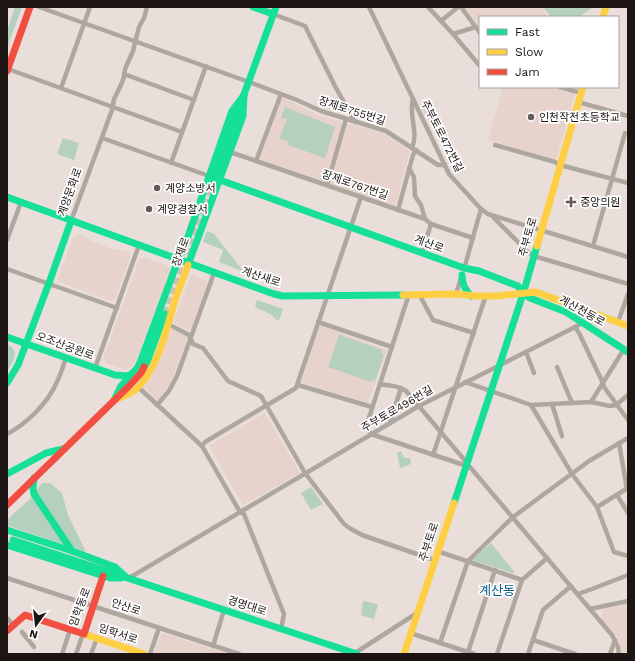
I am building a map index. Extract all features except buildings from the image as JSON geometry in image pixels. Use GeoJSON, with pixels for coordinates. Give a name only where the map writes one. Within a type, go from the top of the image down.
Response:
{"type":"FeatureCollection","features":[{"type":"Feature","properties":{"kind":"street"},"geometry":{"type":"LineString","coordinates":[[30,7],[7,70],[182,132]]}},
{"type":"Feature","properties":{"kind":"street","name":"장제로755번길"},"geometry":{"type":"LineString","coordinates":[[39,7],[249,82],[297,100],[321,112],[386,131],[438,165],[445,165]]}},
{"type":"Feature","properties":{"kind":"street"},"geometry":{"type":"LineString","coordinates":[[61,88],[90,7]]}},
{"type":"Feature","properties":{"kind":"street","name":"계양문화로"},"geometry":{"type":"LineString","coordinates":[[7,383],[18,365],[49,283],[102,138],[114,99],[121,85],[139,27],[144,18],[147,7]]}},
{"type":"Feature","properties":{"kind":"street"},"geometry":{"type":"LineString","coordinates":[[253,7],[275,10],[306,26],[336,88],[355,122]]}},
{"type":"Feature","properties":{"kind":"street","name":"주부토로472번길"},"geometry":{"type":"LineString","coordinates":[[369,7],[449,174],[481,210],[490,215],[541,231],[628,256]]}},
{"type":"Feature","properties":{"kind":"street"},"geometry":{"type":"LineString","coordinates":[[428,7],[479,65]]}},
{"type":"Feature","properties":{"kind":"street"},"geometry":{"type":"LineString","coordinates":[[441,21],[459,7],[479,32]]}},
{"type":"Feature","properties":{"kind":"street","name":"장제로"},"geometry":{"type":"LineString","coordinates":[[210,188],[275,10]]}},
{"type":"Feature","properties":{"kind":"street"},"geometry":{"type":"LineString","coordinates":[[453,34],[476,27]]}},
{"type":"Feature","properties":{"kind":"street"},"geometry":{"type":"LineString","coordinates":[[171,163],[206,66]]}},
{"type":"Feature","properties":{"kind":"street"},"geometry":{"type":"LineString","coordinates":[[124,74],[194,100]]}},
{"type":"Feature","properties":{"kind":"street"},"geometry":{"type":"LineString","coordinates":[[567,88],[582,90]]}},
{"type":"Feature","properties":{"kind":"street","name":"주부토로"},"geometry":{"type":"LineString","coordinates":[[404,654],[523,294],[582,90]]}},
{"type":"Feature","properties":{"kind":"street"},"geometry":{"type":"LineString","coordinates":[[256,161],[281,94]]}},
{"type":"Feature","properties":{"kind":"street","name":"장제로"},"geometry":{"type":"LineString","coordinates":[[7,505],[141,373],[175,300],[212,202],[243,116],[244,95]]}},
{"type":"Feature","properties":{"kind":"street","name":"장제로"},"geometry":{"type":"LineString","coordinates":[[114,400],[121,386],[138,367],[141,360],[178,260],[184,248],[232,111],[244,95]]}},
{"type":"Feature","properties":{"kind":"street"},"geometry":{"type":"LineString","coordinates":[[398,210],[414,149],[415,137],[411,113],[413,98]]}},
{"type":"Feature","properties":{"kind":"street"},"geometry":{"type":"LineString","coordinates":[[578,102],[628,116]]}},
{"type":"Feature","properties":{"kind":"street"},"geometry":{"type":"LineString","coordinates":[[327,185],[346,119]]}},
{"type":"Feature","properties":{"kind":"street"},"geometry":{"type":"LineString","coordinates":[[593,246],[625,133]]}},
{"type":"Feature","properties":{"kind":"street"},"geometry":{"type":"LineString","coordinates":[[102,138],[209,176]]}},
{"type":"Feature","properties":{"kind":"street"},"geometry":{"type":"LineString","coordinates":[[495,145],[628,183]]}},
{"type":"Feature","properties":{"kind":"street","name":"장제로767번길"},"geometry":{"type":"LineString","coordinates":[[230,152],[425,219],[431,224],[473,238]]}},
{"type":"Feature","properties":{"kind":"street"},"geometry":{"type":"LineString","coordinates":[[409,168],[414,177],[415,196],[421,205],[425,219]]}},
{"type":"Feature","properties":{"kind":"street","name":"계산로"},"geometry":{"type":"LineString","coordinates":[[220,180],[422,253],[463,272],[479,271],[518,286],[523,294]]}},
{"type":"Feature","properties":{"kind":"street","name":"계산새로"},"geometry":{"type":"LineString","coordinates":[[7,197],[214,273],[283,296],[409,294],[456,294],[471,296],[523,294]]}},
{"type":"Feature","properties":{"kind":"street"},"geometry":{"type":"LineString","coordinates":[[202,446],[205,442],[296,388],[298,385],[361,197]]}},
{"type":"Feature","properties":{"kind":"street"},"geometry":{"type":"LineString","coordinates":[[201,198],[203,203],[206,205],[212,202]]}},
{"type":"Feature","properties":{"kind":"street"},"geometry":{"type":"LineString","coordinates":[[7,240],[21,202]]}},
{"type":"Feature","properties":{"kind":"street"},"geometry":{"type":"LineString","coordinates":[[456,294],[481,210]]}},
{"type":"Feature","properties":{"kind":"street"},"geometry":{"type":"LineString","coordinates":[[490,215],[529,253],[534,256],[628,284]]}},
{"type":"Feature","properties":{"kind":"street"},"geometry":{"type":"LineString","coordinates":[[422,253],[431,224]]}},
{"type":"Feature","properties":{"kind":"street"},"geometry":{"type":"LineString","coordinates":[[95,368],[139,245]]}},
{"type":"Feature","properties":{"kind":"street"},"geometry":{"type":"LineString","coordinates":[[7,269],[117,308]]}},
{"type":"Feature","properties":{"kind":"street"},"geometry":{"type":"LineString","coordinates":[[463,272],[462,283],[471,296]]}},
{"type":"Feature","properties":{"kind":"street"},"geometry":{"type":"LineString","coordinates":[[157,405],[174,384],[214,273]]}},
{"type":"Feature","properties":{"kind":"street"},"geometry":{"type":"LineString","coordinates":[[523,294],[536,292],[628,326]]}},
{"type":"Feature","properties":{"kind":"street"},"geometry":{"type":"LineString","coordinates":[[409,294],[366,426],[371,434],[470,467],[612,635],[618,647],[619,654]]}},
{"type":"Feature","properties":{"kind":"street"},"geometry":{"type":"LineString","coordinates":[[419,294],[433,320],[474,333]]}},
{"type":"Feature","properties":{"kind":"street","name":"계산천동로"},"geometry":{"type":"LineString","coordinates":[[523,294],[566,312],[626,350]]}},
{"type":"Feature","properties":{"kind":"street"},"geometry":{"type":"LineString","coordinates":[[618,322],[628,294]]}},
{"type":"Feature","properties":{"kind":"street"},"geometry":{"type":"LineString","coordinates":[[433,455],[486,295]]}},
{"type":"Feature","properties":{"kind":"street"},"geometry":{"type":"LineString","coordinates":[[162,302],[168,300],[172,303],[168,315]]}},
{"type":"Feature","properties":{"kind":"street","name":"장제로"},"geometry":{"type":"LineString","coordinates":[[114,400],[138,387],[151,369],[168,324],[168,315]]}},
{"type":"Feature","properties":{"kind":"street"},"geometry":{"type":"LineString","coordinates":[[318,322],[392,346]]}},
{"type":"Feature","properties":{"kind":"street","name":"주부토로496번길"},"geometry":{"type":"LineString","coordinates":[[129,578],[418,406],[584,323]]}},
{"type":"Feature","properties":{"kind":"street"},"geometry":{"type":"LineString","coordinates":[[168,324],[189,335],[193,344],[203,348],[228,381],[260,396],[305,473],[344,524],[362,535],[434,560]]}},
{"type":"Feature","properties":{"kind":"street"},"geometry":{"type":"LineString","coordinates":[[575,327],[604,387],[628,420]]}},
{"type":"Feature","properties":{"kind":"street","name":"오조산공원로"},"geometry":{"type":"LineString","coordinates":[[7,337],[115,375]]}},
{"type":"Feature","properties":{"kind":"street"},"geometry":{"type":"LineString","coordinates":[[591,402],[626,350]]}},
{"type":"Feature","properties":{"kind":"street"},"geometry":{"type":"LineString","coordinates":[[526,352],[534,373]]}},
{"type":"Feature","properties":{"kind":"street"},"geometry":{"type":"LineString","coordinates":[[7,434],[24,423],[39,409],[56,385],[66,358]]}},
{"type":"Feature","properties":{"kind":"street"},"geometry":{"type":"LineString","coordinates":[[557,367],[572,403]]}},
{"type":"Feature","properties":{"kind":"street"},"geometry":{"type":"LineString","coordinates":[[115,375],[127,376],[132,374]]}},
{"type":"Feature","properties":{"kind":"street"},"geometry":{"type":"LineString","coordinates":[[115,375],[121,386]]}},
{"type":"Feature","properties":{"kind":"street"},"geometry":{"type":"LineString","coordinates":[[465,382],[531,405],[591,402],[610,406],[616,404],[628,395]]}},
{"type":"Feature","properties":{"kind":"street"},"geometry":{"type":"LineString","coordinates":[[380,384],[401,388],[406,391],[441,432],[466,465]]}},
{"type":"Feature","properties":{"kind":"street"},"geometry":{"type":"LineString","coordinates":[[298,385],[372,407]]}},
{"type":"Feature","properties":{"kind":"street"},"geometry":{"type":"LineString","coordinates":[[138,387],[202,446],[240,512],[244,514],[284,614],[281,629]]}},
{"type":"Feature","properties":{"kind":"street"},"geometry":{"type":"LineString","coordinates":[[390,423],[401,388]]}},
{"type":"Feature","properties":{"kind":"street"},"geometry":{"type":"LineString","coordinates":[[552,404],[562,436]]}},
{"type":"Feature","properties":{"kind":"street"},"geometry":{"type":"LineString","coordinates":[[531,405],[572,474],[597,507],[614,552],[628,556]]}},
{"type":"Feature","properties":{"kind":"street"},"geometry":{"type":"LineString","coordinates":[[440,643],[468,561],[513,517],[589,461],[628,438]]}},
{"type":"Feature","properties":{"kind":"street"},"geometry":{"type":"LineString","coordinates":[[597,507],[628,488],[620,443]]}},
{"type":"Feature","properties":{"kind":"street"},"geometry":{"type":"LineString","coordinates":[[7,474],[46,453],[65,448]]}},
{"type":"Feature","properties":{"kind":"street"},"geometry":{"type":"LineString","coordinates":[[34,478],[34,494],[72,551]]}},
{"type":"Feature","properties":{"kind":"street"},"geometry":{"type":"LineString","coordinates":[[617,495],[628,513]]}},
{"type":"Feature","properties":{"kind":"street","name":"경명대로"},"geometry":{"type":"LineString","coordinates":[[7,530],[12,541],[103,576],[110,578],[129,578]]}},
{"type":"Feature","properties":{"kind":"street","name":"경명대로"},"geometry":{"type":"LineString","coordinates":[[12,541],[72,551],[115,567],[129,578]]}},
{"type":"Feature","properties":{"kind":"street","name":"경명대로"},"geometry":{"type":"LineString","coordinates":[[12,541],[129,578],[281,629],[342,652],[356,654]]}},
{"type":"Feature","properties":{"kind":"street"},"geometry":{"type":"LineString","coordinates":[[438,551],[522,580]]}},
{"type":"Feature","properties":{"kind":"street"},"geometry":{"type":"LineString","coordinates":[[497,654],[522,580],[547,558]]}},
{"type":"Feature","properties":{"kind":"street"},"geometry":{"type":"LineString","coordinates":[[468,652],[495,570]]}},
{"type":"Feature","properties":{"kind":"street"},"geometry":{"type":"LineString","coordinates":[[578,594],[592,590],[628,575]]}},
{"type":"Feature","properties":{"kind":"street","name":"임학동로"},"geometry":{"type":"LineString","coordinates":[[7,631],[25,615],[84,634],[103,576]]}},
{"type":"Feature","properties":{"kind":"street","name":"안산로"},"geometry":{"type":"LineString","coordinates":[[7,578],[238,654]]}},
{"type":"Feature","properties":{"kind":"street"},"geometry":{"type":"LineString","coordinates":[[528,654],[543,610],[571,586]]}},
{"type":"Feature","properties":{"kind":"street"},"geometry":{"type":"LineString","coordinates":[[590,609],[628,601]]}},
{"type":"Feature","properties":{"kind":"street"},"geometry":{"type":"LineString","coordinates":[[213,646],[224,610]]}},
{"type":"Feature","properties":{"kind":"street"},"geometry":{"type":"LineString","coordinates":[[356,654],[417,612]]}},
{"type":"Feature","properties":{"kind":"street"},"geometry":{"type":"LineString","coordinates":[[7,618],[13,625]]}},
{"type":"Feature","properties":{"kind":"street"},"geometry":{"type":"LineString","coordinates":[[150,654],[159,628]]}},
{"type":"Feature","properties":{"kind":"street"},"geometry":{"type":"LineString","coordinates":[[62,654],[70,630]]}},
{"type":"Feature","properties":{"kind":"street"},"geometry":{"type":"LineString","coordinates":[[22,632],[34,647]]}},
{"type":"Feature","properties":{"kind":"street"},"geometry":{"type":"LineString","coordinates":[[410,633],[474,654]]}},
{"type":"Feature","properties":{"kind":"street"},"geometry":{"type":"LineString","coordinates":[[76,654],[84,634]]}},
{"type":"Feature","properties":{"kind":"street","name":"임학서로"},"geometry":{"type":"LineString","coordinates":[[84,634],[144,654]]}},
{"type":"Feature","properties":{"kind":"street"},"geometry":{"type":"LineString","coordinates":[[91,654],[96,638]]}},
{"type":"Feature","properties":{"kind":"street"},"geometry":{"type":"LineString","coordinates":[[533,640],[575,654]]}},
{"type":"Feature","properties":{"kind":"street"},"geometry":{"type":"LineString","coordinates":[[610,654],[614,640]]}},
{"type":"Feature","properties":{"kind":"shaded area"},"geometry":{"type":"Polygon","coordinates":[[[464,7],[541,7],[547,16],[479,16],[479,27],[464,7]]]}},
{"type":"Feature","properties":{"kind":"shaded area","name":"인천작전초등학교"},"geometry":{"type":"Polygon","coordinates":[[[503,88],[554,88],[575,94],[556,160],[488,140],[503,88]]]}},
{"type":"Feature","properties":{"kind":"shaded area"},"geometry":{"type":"Polygon","coordinates":[[[284,98],[320,116],[340,121],[342,125],[326,180],[323,182],[262,161],[260,157],[281,99],[284,98]]]}},
{"type":"Feature","properties":{"kind":"shaded area"},"geometry":{"type":"Polygon","coordinates":[[[429,103],[433,113],[425,116],[421,109],[429,103]]]}},
{"type":"Feature","properties":{"kind":"shaded area"},"geometry":{"type":"Polygon","coordinates":[[[349,124],[383,133],[410,151],[395,207],[328,184],[347,125],[349,124]]]}},
{"type":"Feature","properties":{"kind":"shaded area"},"geometry":{"type":"Polygon","coordinates":[[[78,234],[91,241],[110,248],[129,252],[130,257],[116,298],[111,301],[59,282],[58,279],[73,237],[78,234]]]}},
{"type":"Feature","properties":{"kind":"shaded area"},"geometry":{"type":"Polygon","coordinates":[[[144,257],[168,266],[170,270],[137,358],[133,366],[125,370],[106,363],[103,358],[139,260],[144,257]]]}},
{"type":"Feature","properties":{"kind":"shaded area"},"geometry":{"type":"Polygon","coordinates":[[[193,275],[208,281],[191,331],[173,323],[190,277],[193,275]]]}},
{"type":"Feature","properties":{"kind":"shaded area"},"geometry":{"type":"Polygon","coordinates":[[[321,326],[387,351],[368,403],[303,383],[302,380],[318,328],[321,326]]]}},
{"type":"Feature","properties":{"kind":"shaded area"},"geometry":{"type":"Polygon","coordinates":[[[172,329],[186,336],[187,339],[171,384],[158,401],[144,387],[161,358],[172,329]]]}},
{"type":"Feature","properties":{"kind":"shaded area"},"geometry":{"type":"Polygon","coordinates":[[[265,413],[300,473],[243,505],[209,446],[265,413]]]}},
{"type":"Feature","properties":{"kind":"shaded area"},"geometry":{"type":"Polygon","coordinates":[[[628,604],[628,654],[621,654],[617,636],[602,620],[602,609],[628,604]]]}},
{"type":"Feature","properties":{"kind":"shaded area"},"geometry":{"type":"Polygon","coordinates":[[[163,633],[228,654],[154,654],[161,634],[163,633]]]}},
{"type":"Feature","properties":{"kind":"green space"},"geometry":{"type":"Polygon","coordinates":[[[15,7],[22,7],[7,48],[7,31],[15,7]]]}},
{"type":"Feature","properties":{"kind":"green space"},"geometry":{"type":"Polygon","coordinates":[[[543,7],[593,7],[580,16],[550,16],[543,7]]]}},
{"type":"Feature","properties":{"kind":"green space"},"geometry":{"type":"Polygon","coordinates":[[[285,107],[335,127],[325,158],[288,145],[289,142],[279,138],[287,119],[281,118],[285,107]]]}},
{"type":"Feature","properties":{"kind":"green space"},"geometry":{"type":"Polygon","coordinates":[[[63,138],[79,143],[74,160],[57,154],[63,138]]]}},
{"type":"Feature","properties":{"kind":"green space"},"geometry":{"type":"Polygon","coordinates":[[[207,231],[214,234],[242,269],[242,271],[219,262],[223,250],[203,242],[207,231]]]}},
{"type":"Feature","properties":{"kind":"green space"},"geometry":{"type":"Polygon","coordinates":[[[257,300],[283,309],[279,320],[255,307],[257,300]]]}},
{"type":"Feature","properties":{"kind":"green space"},"geometry":{"type":"Polygon","coordinates":[[[339,335],[382,350],[381,353],[384,354],[375,381],[372,380],[371,382],[328,367],[339,335]]]}},
{"type":"Feature","properties":{"kind":"green space"},"geometry":{"type":"Polygon","coordinates":[[[7,344],[14,350],[15,353],[7,371],[7,344]]]}},
{"type":"Feature","properties":{"kind":"green space"},"geometry":{"type":"Polygon","coordinates":[[[401,451],[404,458],[410,458],[411,464],[400,468],[397,453],[401,451]]]}},
{"type":"Feature","properties":{"kind":"green space"},"geometry":{"type":"Polygon","coordinates":[[[42,483],[50,483],[62,493],[68,515],[86,552],[9,526],[7,523],[9,518],[31,498],[42,483]]]}},
{"type":"Feature","properties":{"kind":"green space"},"geometry":{"type":"Polygon","coordinates":[[[311,487],[323,504],[311,510],[301,493],[311,487]]]}},
{"type":"Feature","properties":{"kind":"green space"},"geometry":{"type":"Polygon","coordinates":[[[491,543],[514,571],[514,573],[472,560],[491,543]]]}},
{"type":"Feature","properties":{"kind":"green space"},"geometry":{"type":"Polygon","coordinates":[[[363,601],[378,604],[374,619],[361,615],[363,601]]]}},
{"type":"Feature","properties":{"kind":"tunnel"},"geometry":{"type":"LineString","coordinates":[[165,314],[210,187]]}},
{"type":"Feature","properties":{"kind":"traffic: fast"},"geometry":{"type":"LineString","coordinates":[[253,7],[273,14]]}},
{"type":"Feature","properties":{"kind":"traffic: fast"},"geometry":{"type":"LineString","coordinates":[[210,187],[276,7]]}},
{"type":"Feature","properties":{"kind":"traffic: fast"},"geometry":{"type":"LineString","coordinates":[[188,265],[243,116],[244,95]]}},
{"type":"Feature","properties":{"kind":"traffic: fast"},"geometry":{"type":"LineString","coordinates":[[114,400],[121,386],[138,367],[141,360],[178,260],[184,248],[232,111],[244,95]]}},
{"type":"Feature","properties":{"kind":"traffic: fast"},"geometry":{"type":"LineString","coordinates":[[220,180],[518,286],[523,294],[566,312],[628,352]]}},
{"type":"Feature","properties":{"kind":"traffic: fast"},"geometry":{"type":"LineString","coordinates":[[7,197],[274,294],[283,296],[403,295]]}},
{"type":"Feature","properties":{"kind":"traffic: fast"},"geometry":{"type":"LineString","coordinates":[[7,383],[18,365],[71,221]]}},
{"type":"Feature","properties":{"kind":"traffic: fast"},"geometry":{"type":"LineString","coordinates":[[454,503],[523,294],[537,246]]}},
{"type":"Feature","properties":{"kind":"traffic: fast"},"geometry":{"type":"LineString","coordinates":[[462,275],[464,287],[471,296]]}},
{"type":"Feature","properties":{"kind":"traffic: fast"},"geometry":{"type":"LineString","coordinates":[[144,367],[165,314]]}},
{"type":"Feature","properties":{"kind":"traffic: fast"},"geometry":{"type":"LineString","coordinates":[[7,337],[115,375],[127,376],[132,374]]}},
{"type":"Feature","properties":{"kind":"traffic: fast"},"geometry":{"type":"LineString","coordinates":[[7,474],[46,453],[63,449]]}},
{"type":"Feature","properties":{"kind":"traffic: fast"},"geometry":{"type":"LineString","coordinates":[[34,478],[34,494],[72,551]]}},
{"type":"Feature","properties":{"kind":"traffic: fast"},"geometry":{"type":"LineString","coordinates":[[7,530],[72,551],[115,567],[125,576]]}},
{"type":"Feature","properties":{"kind":"traffic: fast"},"geometry":{"type":"LineString","coordinates":[[13,540],[357,654]]}},
{"type":"Feature","properties":{"kind":"traffic: fast"},"geometry":{"type":"LineString","coordinates":[[7,545],[110,578],[121,578]]}},
{"type":"Feature","properties":{"kind":"traffic: slow"},"geometry":{"type":"LineString","coordinates":[[603,16],[606,7]]}},
{"type":"Feature","properties":{"kind":"traffic: slow"},"geometry":{"type":"LineString","coordinates":[[537,246],[583,88]]}},
{"type":"Feature","properties":{"kind":"traffic: slow"},"geometry":{"type":"LineString","coordinates":[[114,400],[129,394],[136,389],[144,381],[150,371],[161,348],[175,300],[188,265]]}},
{"type":"Feature","properties":{"kind":"traffic: slow"},"geometry":{"type":"LineString","coordinates":[[403,295],[456,294],[496,296],[536,292],[628,326]]}},
{"type":"Feature","properties":{"kind":"traffic: slow"},"geometry":{"type":"LineString","coordinates":[[404,654],[454,503]]}},
{"type":"Feature","properties":{"kind":"traffic: slow"},"geometry":{"type":"LineString","coordinates":[[84,634],[144,654]]}},
{"type":"Feature","properties":{"kind":"traffic: jam"},"geometry":{"type":"LineString","coordinates":[[7,71],[30,7]]}},
{"type":"Feature","properties":{"kind":"traffic: jam"},"geometry":{"type":"LineString","coordinates":[[7,505],[130,385],[141,373],[144,367]]}},
{"type":"Feature","properties":{"kind":"traffic: jam"},"geometry":{"type":"LineString","coordinates":[[7,631],[25,615],[84,634],[103,576]]}},
{"type":"Feature","properties":{"kind":"place","name":"인천작전초등학교"},"geometry":{"type":"Point","coordinates":[531,117]}},
{"type":"Feature","properties":{"kind":"place","name":"계양소방서"},"geometry":{"type":"Point","coordinates":[157,188]}},
{"type":"Feature","properties":{"kind":"place","name":"중앙의원"},"geometry":{"type":"Point","coordinates":[571,202]}},
{"type":"Feature","properties":{"kind":"place","name":"계양경찰서"},"geometry":{"type":"Point","coordinates":[149,209]}},
{"type":"Feature","properties":{"kind":"district","name":"계산동"},"geometry":{"type":"Point","coordinates":[497,590]}}]}
